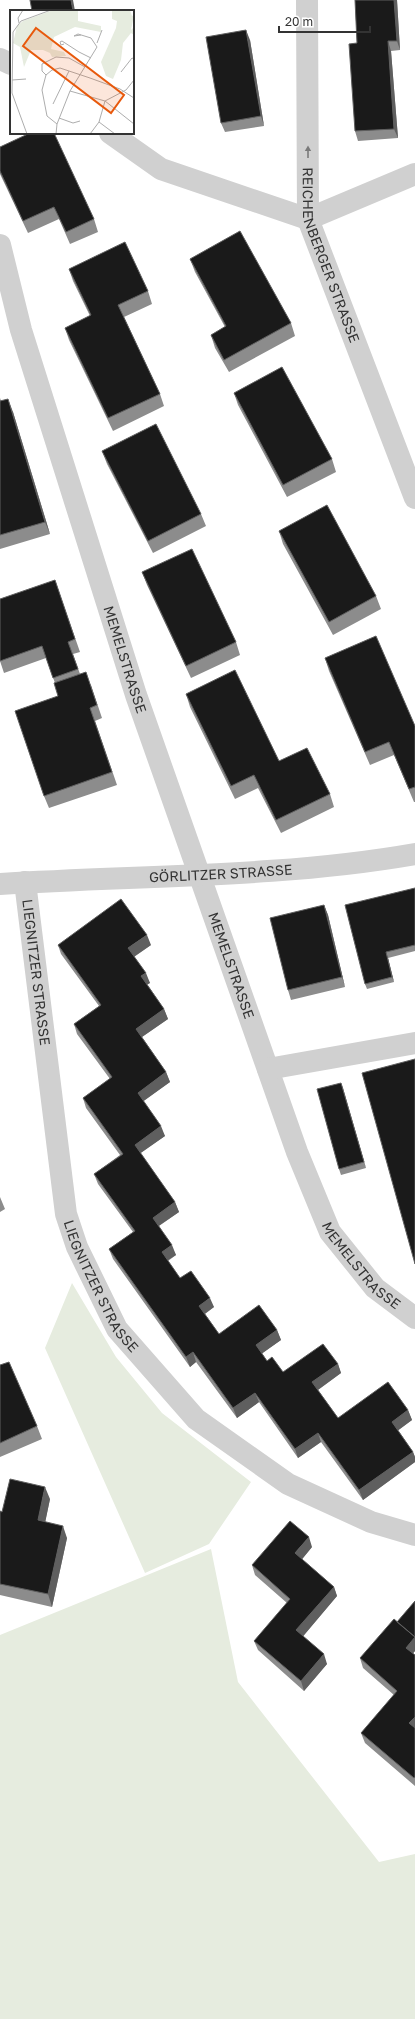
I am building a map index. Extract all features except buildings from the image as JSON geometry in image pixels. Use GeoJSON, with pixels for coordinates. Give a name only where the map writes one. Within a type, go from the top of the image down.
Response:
{"type":"FeatureCollection","features":[{"type":"Feature","properties":{"kind":"street","name":"REICHENBERGER STRASSE"},"geometry":{"type":"LineString","coordinates":[[307,0],[308,219],[415,498]]}},
{"type":"Feature","properties":{"kind":"street"},"geometry":{"type":"LineString","coordinates":[[0,59],[10,64]]}},
{"type":"Feature","properties":{"kind":"street"},"geometry":{"type":"LineString","coordinates":[[111,134],[161,169],[308,219],[415,174]]}},
{"type":"Feature","properties":{"kind":"street","name":"MEMELSTRASSE"},"geometry":{"type":"LineString","coordinates":[[0,245],[21,330],[136,695],[298,1152],[330,1232],[375,1288],[415,1318]]}},
{"type":"Feature","properties":{"kind":"street","name":"GÖRLITZER STRASSE"},"geometry":{"type":"LineString","coordinates":[[0,884],[200,875],[366,863],[415,854]]}},
{"type":"Feature","properties":{"kind":"street","name":"LIEGNITZER STRASSE"},"geometry":{"type":"LineString","coordinates":[[25,882],[66,1214],[77,1247],[117,1329],[196,1419],[288,1484],[371,1522],[415,1535]]}},
{"type":"Feature","properties":{"kind":"street"},"geometry":{"type":"LineString","coordinates":[[268,1069],[415,1043]]}},
{"type":"Feature","properties":{"kind":"shaded area"},"geometry":{"type":"Polygon","coordinates":[[[72,1283],[116,1357],[162,1413],[251,1482],[209,1544],[145,1573],[45,1348],[72,1283]]]}},
{"type":"Feature","properties":{"kind":"shaded area"},"geometry":{"type":"Polygon","coordinates":[[[211,1549],[238,1682],[379,1862],[415,1854],[415,2019],[0,2019],[0,1635],[211,1549]]]}}]}
